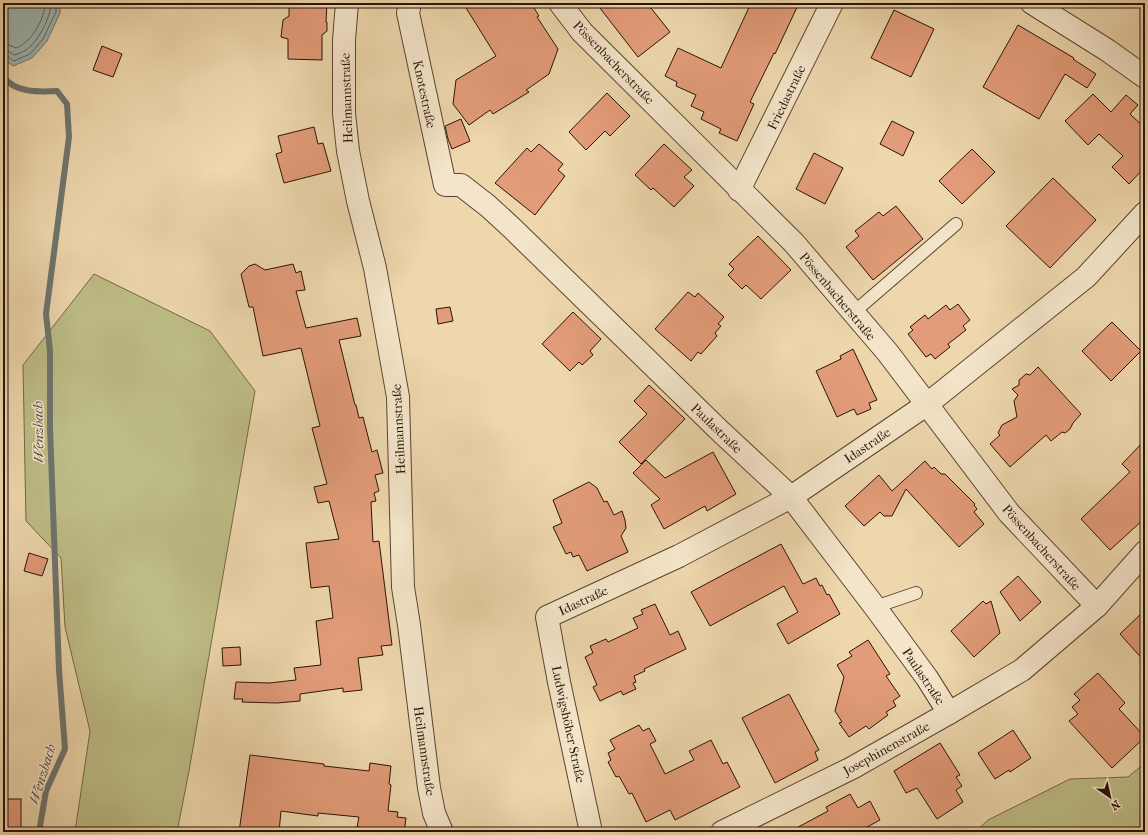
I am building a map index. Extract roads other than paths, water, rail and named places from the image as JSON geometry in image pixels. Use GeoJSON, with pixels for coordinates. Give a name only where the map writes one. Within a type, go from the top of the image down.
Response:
{"type":"FeatureCollection","features":[{"type":"Feature","properties":{"kind":"street","name":"Heilmannstraße"},"geometry":{"type":"LineString","coordinates":[[347,3],[344,40],[344,113],[348,151],[358,201],[375,268],[398,397],[403,588],[429,788],[434,813],[442,832]]}},
{"type":"Feature","properties":{"kind":"street","name":"Knotestraße"},"geometry":{"type":"LineString","coordinates":[[410,3],[408,13],[445,186]]}},
{"type":"Feature","properties":{"kind":"street","name":"Pössenbacherstraße"},"geometry":{"type":"LineString","coordinates":[[560,3],[582,32],[794,244],[888,354],[1009,513],[1097,606]]}},
{"type":"Feature","properties":{"kind":"street","name":"Friedastraße"},"geometry":{"type":"LineString","coordinates":[[739,190],[832,3]]}},
{"type":"Feature","properties":{"kind":"street"},"geometry":{"type":"LineString","coordinates":[[1032,3],[1107,50],[1145,77]]}},
{"type":"Feature","properties":{"kind":"street","name":"Paulastraße"},"geometry":{"type":"LineString","coordinates":[[445,186],[461,186],[493,211],[721,432],[791,497],[927,678],[949,713]]}},
{"type":"Feature","properties":{"kind":"street","name":"Idastraße"},"geometry":{"type":"LineString","coordinates":[[547,616],[679,556],[791,497],[926,405],[1086,277],[1145,213]]}},
{"type":"Feature","properties":{"kind":"street","name":"Josephinenstraße"},"geometry":{"type":"LineString","coordinates":[[728,831],[852,768],[1024,669],[1097,606],[1145,552]]}},
{"type":"Feature","properties":{"kind":"street","name":"Ludwigshöher Straße"},"geometry":{"type":"LineString","coordinates":[[547,616],[559,682],[591,832]]}},
{"type":"Feature","properties":{"kind":"lane"},"geometry":{"type":"LineString","coordinates":[[853,313],[956,224]]}},
{"type":"Feature","properties":{"kind":"lane"},"geometry":{"type":"LineString","coordinates":[[875,607],[916,593]]}},
{"type":"Feature","properties":{"kind":"water"},"geometry":{"type":"Polygon","coordinates":[[[3,3],[60,3],[60,13],[47,41],[32,58],[13,66],[3,58],[3,3]]]}},
{"type":"Feature","properties":{"kind":"waterway","name":"Wenzbach"},"geometry":{"type":"LineString","coordinates":[[3,76],[14,86],[27,90],[57,91],[67,104],[69,137],[46,314],[50,351],[50,428],[59,670],[65,749],[46,791],[39,832]]}}]}
